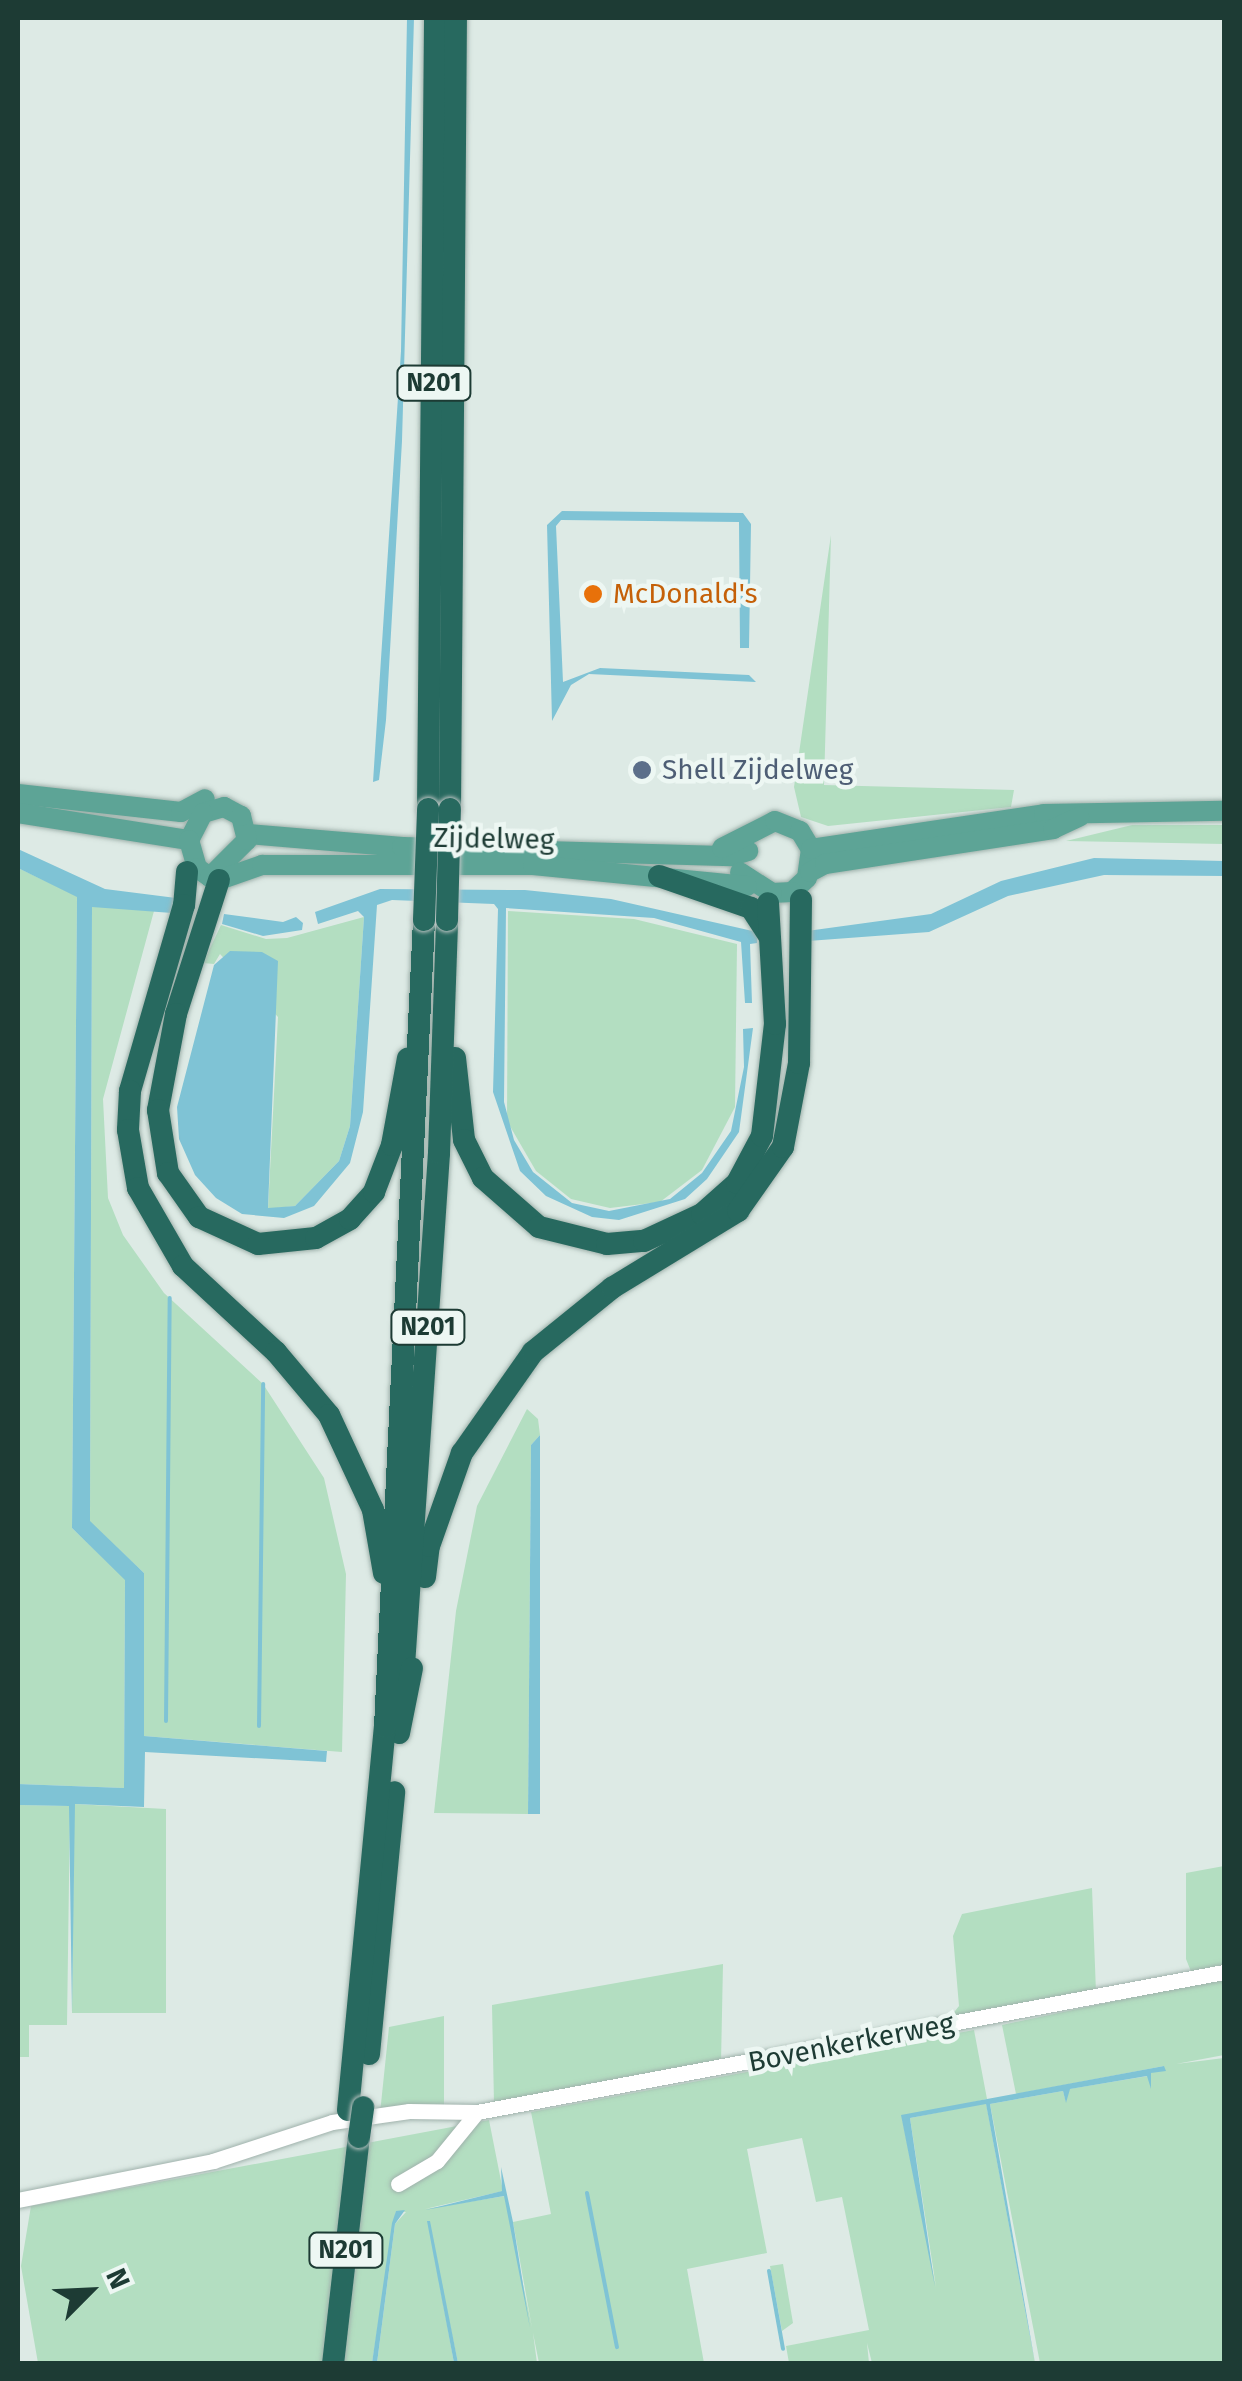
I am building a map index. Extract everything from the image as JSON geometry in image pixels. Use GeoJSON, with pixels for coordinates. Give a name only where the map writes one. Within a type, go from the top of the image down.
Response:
{"type":"FeatureCollection","features":[{"type":"Feature","properties":{"kind":"highway","name":"N201"},"geometry":{"type":"LineString","coordinates":[[435,18],[439,809]]}},
{"type":"Feature","properties":{"kind":"highway","name":"N201"},"geometry":{"type":"LineString","coordinates":[[322,2364],[356,2109],[392,1730],[439,1152],[435,920],[456,18]]}},
{"type":"Feature","properties":{"kind":"highway","name":"N201"},"geometry":{"type":"LineString","coordinates":[[435,920],[464,1140],[482,1178],[508,1204],[553,1232],[607,1244],[644,1241],[702,1214],[737,1183],[762,1136],[775,1024],[773,962],[767,926],[751,908],[659,864]]}},
{"type":"Feature","properties":{"kind":"highway","name":"N201"},"geometry":{"type":"LineString","coordinates":[[207,867],[191,964],[164,1068],[161,1152],[179,1193],[199,1218],[258,1244],[316,1238],[350,1219],[374,1192],[392,1145],[435,920]]}},
{"type":"Feature","properties":{"kind":"highway","name":"N201"},"geometry":{"type":"LineString","coordinates":[[207,867],[184,905],[130,1091],[134,1173],[151,1219],[183,1266],[303,1382],[354,1464],[373,1510],[383,1564],[392,1730]]}},
{"type":"Feature","properties":{"kind":"highway","name":"N201"},"geometry":{"type":"LineString","coordinates":[[773,962],[787,900]]}},
{"type":"Feature","properties":{"kind":"highway","name":"N201"},"geometry":{"type":"LineString","coordinates":[[392,1730],[429,1546],[462,1453],[498,1395],[560,1327],[702,1237],[759,1188],[783,1147],[796,1097],[797,978],[787,900]]}},
{"type":"Feature","properties":{"kind":"highway","name":"N201"},"geometry":{"type":"LineString","coordinates":[[392,1730],[422,990]]}},
{"type":"Feature","properties":{"kind":"highway","name":"N201"},"geometry":{"type":"LineString","coordinates":[[333,2364],[352,2138]]}},
{"type":"Feature","properties":{"kind":"main road"},"geometry":{"type":"LineString","coordinates":[[18,794],[138,808],[181,821],[229,802],[254,844]]}},
{"type":"Feature","properties":{"kind":"main road"},"geometry":{"type":"LineString","coordinates":[[808,844],[1044,814],[1224,811]]}},
{"type":"Feature","properties":{"kind":"main road"},"geometry":{"type":"LineString","coordinates":[[18,813],[134,832],[207,867]]}},
{"type":"Feature","properties":{"kind":"main road"},"geometry":{"type":"LineString","coordinates":[[195,813],[207,867]]}},
{"type":"Feature","properties":{"kind":"main road"},"geometry":{"type":"LineString","coordinates":[[814,876],[808,844],[788,824],[766,828],[744,846],[745,879],[787,900],[814,876],[825,864],[1053,829],[1080,816]]}},
{"type":"Feature","properties":{"kind":"main road"},"geometry":{"type":"LineString","coordinates":[[134,832],[207,867],[254,844]]}},
{"type":"Feature","properties":{"kind":"main road","name":"Zijdelweg"},"geometry":{"type":"LineString","coordinates":[[254,844],[331,842],[659,864],[745,879]]}},
{"type":"Feature","properties":{"kind":"main road"},"geometry":{"type":"LineString","coordinates":[[207,867],[254,844]]}},
{"type":"Feature","properties":{"kind":"main road","name":"Zijdelweg"},"geometry":{"type":"LineString","coordinates":[[254,844],[329,866],[659,864],[732,856],[744,846]]}},
{"type":"Feature","properties":{"kind":"street","name":"Bovenkerkerweg"},"geometry":{"type":"LineString","coordinates":[[18,2200],[213,2161],[332,2122],[409,2110],[477,2112],[1224,1972]]}},
{"type":"Feature","properties":{"kind":"street"},"geometry":{"type":"LineString","coordinates":[[398,2184],[437,2160],[477,2112]]}},
{"type":"Feature","properties":{"kind":"green space"},"geometry":{"type":"Polygon","coordinates":[[[831,535],[824,785],[1014,790],[1011,807],[828,826],[801,817],[794,787],[831,535]]]}},
{"type":"Feature","properties":{"kind":"green space"},"geometry":{"type":"Polygon","coordinates":[[[1132,825],[1224,825],[1224,844],[1066,841],[1132,825]]]}},
{"type":"Feature","properties":{"kind":"green space"},"geometry":{"type":"Polygon","coordinates":[[[18,868],[77,896],[72,1528],[125,1579],[124,1788],[18,1784],[18,868]]]}},
{"type":"Feature","properties":{"kind":"green space"},"geometry":{"type":"Polygon","coordinates":[[[92,906],[154,911],[103,1099],[108,1198],[123,1235],[164,1293],[263,1384],[324,1478],[346,1574],[342,1752],[144,1736],[144,1573],[90,1522],[92,906]]]}},
{"type":"Feature","properties":{"kind":"green space"},"geometry":{"type":"Polygon","coordinates":[[[508,911],[634,919],[737,944],[735,1107],[702,1170],[660,1202],[610,1208],[571,1199],[536,1171],[507,1121],[508,911]]]}},
{"type":"Feature","properties":{"kind":"green space"},"geometry":{"type":"Polygon","coordinates":[[[364,917],[350,1126],[339,1161],[295,1206],[268,1209],[278,1017],[220,954],[214,964],[203,963],[221,925],[266,939],[287,938],[364,917]]]}},
{"type":"Feature","properties":{"kind":"green space"},"geometry":{"type":"Polygon","coordinates":[[[527,1409],[538,1419],[540,1435],[531,1445],[528,1814],[434,1813],[456,1611],[477,1506],[527,1409]]]}},
{"type":"Feature","properties":{"kind":"green space"},"geometry":{"type":"Polygon","coordinates":[[[74,1804],[166,1809],[166,2013],[72,2013],[74,1804]]]}},
{"type":"Feature","properties":{"kind":"green space"},"geometry":{"type":"Polygon","coordinates":[[[18,1805],[70,1806],[67,2025],[29,2025],[29,2057],[18,2057],[18,1805]]]}},
{"type":"Feature","properties":{"kind":"green space"},"geometry":{"type":"Polygon","coordinates":[[[1224,1866],[1224,1968],[1192,1974],[1186,1959],[1186,1873],[1224,1866]]]}},
{"type":"Feature","properties":{"kind":"green space"},"geometry":{"type":"Polygon","coordinates":[[[1092,1888],[1096,1992],[948,2020],[959,2006],[953,1936],[962,1914],[1092,1888]]]}},
{"type":"Feature","properties":{"kind":"green space"},"geometry":{"type":"Polygon","coordinates":[[[723,1964],[721,2062],[494,2103],[492,2005],[723,1964]]]}},
{"type":"Feature","properties":{"kind":"green space"},"geometry":{"type":"Polygon","coordinates":[[[1224,1978],[1224,2055],[1176,2064],[1224,2058],[1224,2363],[1040,2363],[990,2104],[1063,2091],[1066,2102],[1069,2089],[1148,2076],[1151,2087],[1151,2073],[1164,2066],[1016,2094],[1002,2025],[1224,1978]]]}},
{"type":"Feature","properties":{"kind":"green space"},"geometry":{"type":"Polygon","coordinates":[[[444,2016],[444,2112],[379,2123],[389,2027],[444,2016]]]}},
{"type":"Feature","properties":{"kind":"green space"},"geometry":{"type":"Polygon","coordinates":[[[974,2030],[987,2099],[902,2118],[936,2287],[910,2118],[986,2103],[1035,2363],[872,2363],[867,2343],[869,2363],[789,2363],[786,2346],[869,2330],[842,2197],[816,2202],[802,2138],[747,2149],[767,2253],[687,2269],[704,2363],[539,2363],[533,2333],[537,2363],[458,2363],[428,2221],[454,2363],[377,2363],[395,2224],[406,2212],[396,2211],[372,2363],[38,2363],[21,2266],[31,2206],[489,2120],[503,2191],[425,2209],[505,2196],[532,2328],[513,2222],[551,2214],[531,2112],[974,2030]]]}},
{"type":"Feature","properties":{"kind":"green space"},"geometry":{"type":"Polygon","coordinates":[[[783,2264],[793,2323],[782,2331],[770,2266],[783,2264]]]}},
{"type":"Feature","properties":{"kind":"water"},"geometry":{"type":"Polygon","coordinates":[[[407,18],[414,18],[402,441],[386,720],[379,780],[373,782],[401,351],[407,18]]]}},
{"type":"Feature","properties":{"kind":"water"},"geometry":{"type":"Polygon","coordinates":[[[562,511],[743,513],[751,524],[749,648],[740,648],[739,522],[561,520],[556,526],[563,682],[600,668],[749,675],[756,682],[589,674],[571,685],[552,721],[547,525],[562,511]]]}},
{"type":"Feature","properties":{"kind":"water"},"geometry":{"type":"Polygon","coordinates":[[[18,849],[105,889],[176,898],[172,913],[92,907],[90,1521],[144,1573],[144,1736],[327,1751],[326,1762],[145,1752],[144,1807],[75,1804],[72,2013],[69,1806],[18,1805],[18,1784],[124,1788],[125,1580],[72,1528],[77,897],[18,868],[18,849]]]}},
{"type":"Feature","properties":{"kind":"water"},"geometry":{"type":"Polygon","coordinates":[[[1094,858],[1224,861],[1224,876],[1104,875],[1008,896],[929,932],[808,941],[807,931],[931,914],[1001,881],[1094,858]]]}},
{"type":"Feature","properties":{"kind":"water"},"geometry":{"type":"Polygon","coordinates":[[[380,889],[525,890],[611,899],[757,932],[757,943],[750,944],[752,1003],[745,1003],[741,942],[654,918],[506,908],[504,1102],[514,1140],[533,1172],[572,1203],[609,1211],[670,1199],[702,1173],[731,1131],[744,1067],[743,1029],[753,1028],[739,1132],[707,1179],[685,1199],[619,1220],[592,1217],[546,1196],[520,1171],[493,1092],[498,909],[494,904],[392,900],[377,905],[363,1112],[350,1163],[314,1206],[284,1218],[242,1214],[216,1198],[195,1175],[179,1139],[177,1107],[214,965],[230,951],[262,952],[278,961],[268,1208],[295,1206],[339,1161],[350,1126],[364,917],[358,911],[318,924],[315,912],[380,889]]]}},
{"type":"Feature","properties":{"kind":"water"},"geometry":{"type":"Polygon","coordinates":[[[224,914],[283,922],[296,917],[303,923],[302,930],[263,936],[222,924],[224,914]]]}},
{"type":"Feature","properties":{"kind":"water"},"geometry":{"type":"Polygon","coordinates":[[[540,1435],[540,1814],[528,1814],[531,1445],[540,1435]]]}},
{"type":"Feature","properties":{"kind":"water"},"geometry":{"type":"Polygon","coordinates":[[[1164,2066],[1166,2071],[1151,2073],[1151,2089],[1147,2076],[1070,2089],[1066,2103],[1063,2091],[990,2104],[1035,2363],[986,2104],[910,2118],[935,2287],[901,2115],[1164,2066]]]}},
{"type":"Feature","properties":{"kind":"water"},"geometry":{"type":"Polygon","coordinates":[[[501,2167],[530,2328],[504,2196],[425,2210],[502,2191],[501,2167]]]}},
{"type":"Feature","properties":{"kind":"water"},"geometry":{"type":"Polygon","coordinates":[[[405,2210],[395,2224],[377,2363],[372,2363],[392,2223],[396,2211],[405,2210]]]}},
{"type":"Feature","properties":{"kind":"water"},"geometry":{"type":"Polygon","coordinates":[[[430,2221],[458,2363],[454,2363],[430,2221]]]}},
{"type":"Feature","properties":{"kind":"waterway"},"geometry":{"type":"LineString","coordinates":[[166,1721],[170,1298]]}},
{"type":"Feature","properties":{"kind":"waterway"},"geometry":{"type":"LineString","coordinates":[[259,1726],[263,1384]]}},
{"type":"Feature","properties":{"kind":"waterway"},"geometry":{"type":"LineString","coordinates":[[587,2193],[617,2347]]}},
{"type":"Feature","properties":{"kind":"waterway"},"geometry":{"type":"LineString","coordinates":[[769,2271],[783,2349]]}},
{"type":"Feature","properties":{"kind":"place","name":"McDonald's"},"geometry":{"type":"Point","coordinates":[593,594]}},
{"type":"Feature","properties":{"kind":"place","name":"Shell Zijdelweg"},"geometry":{"type":"Point","coordinates":[642,770]}}]}
